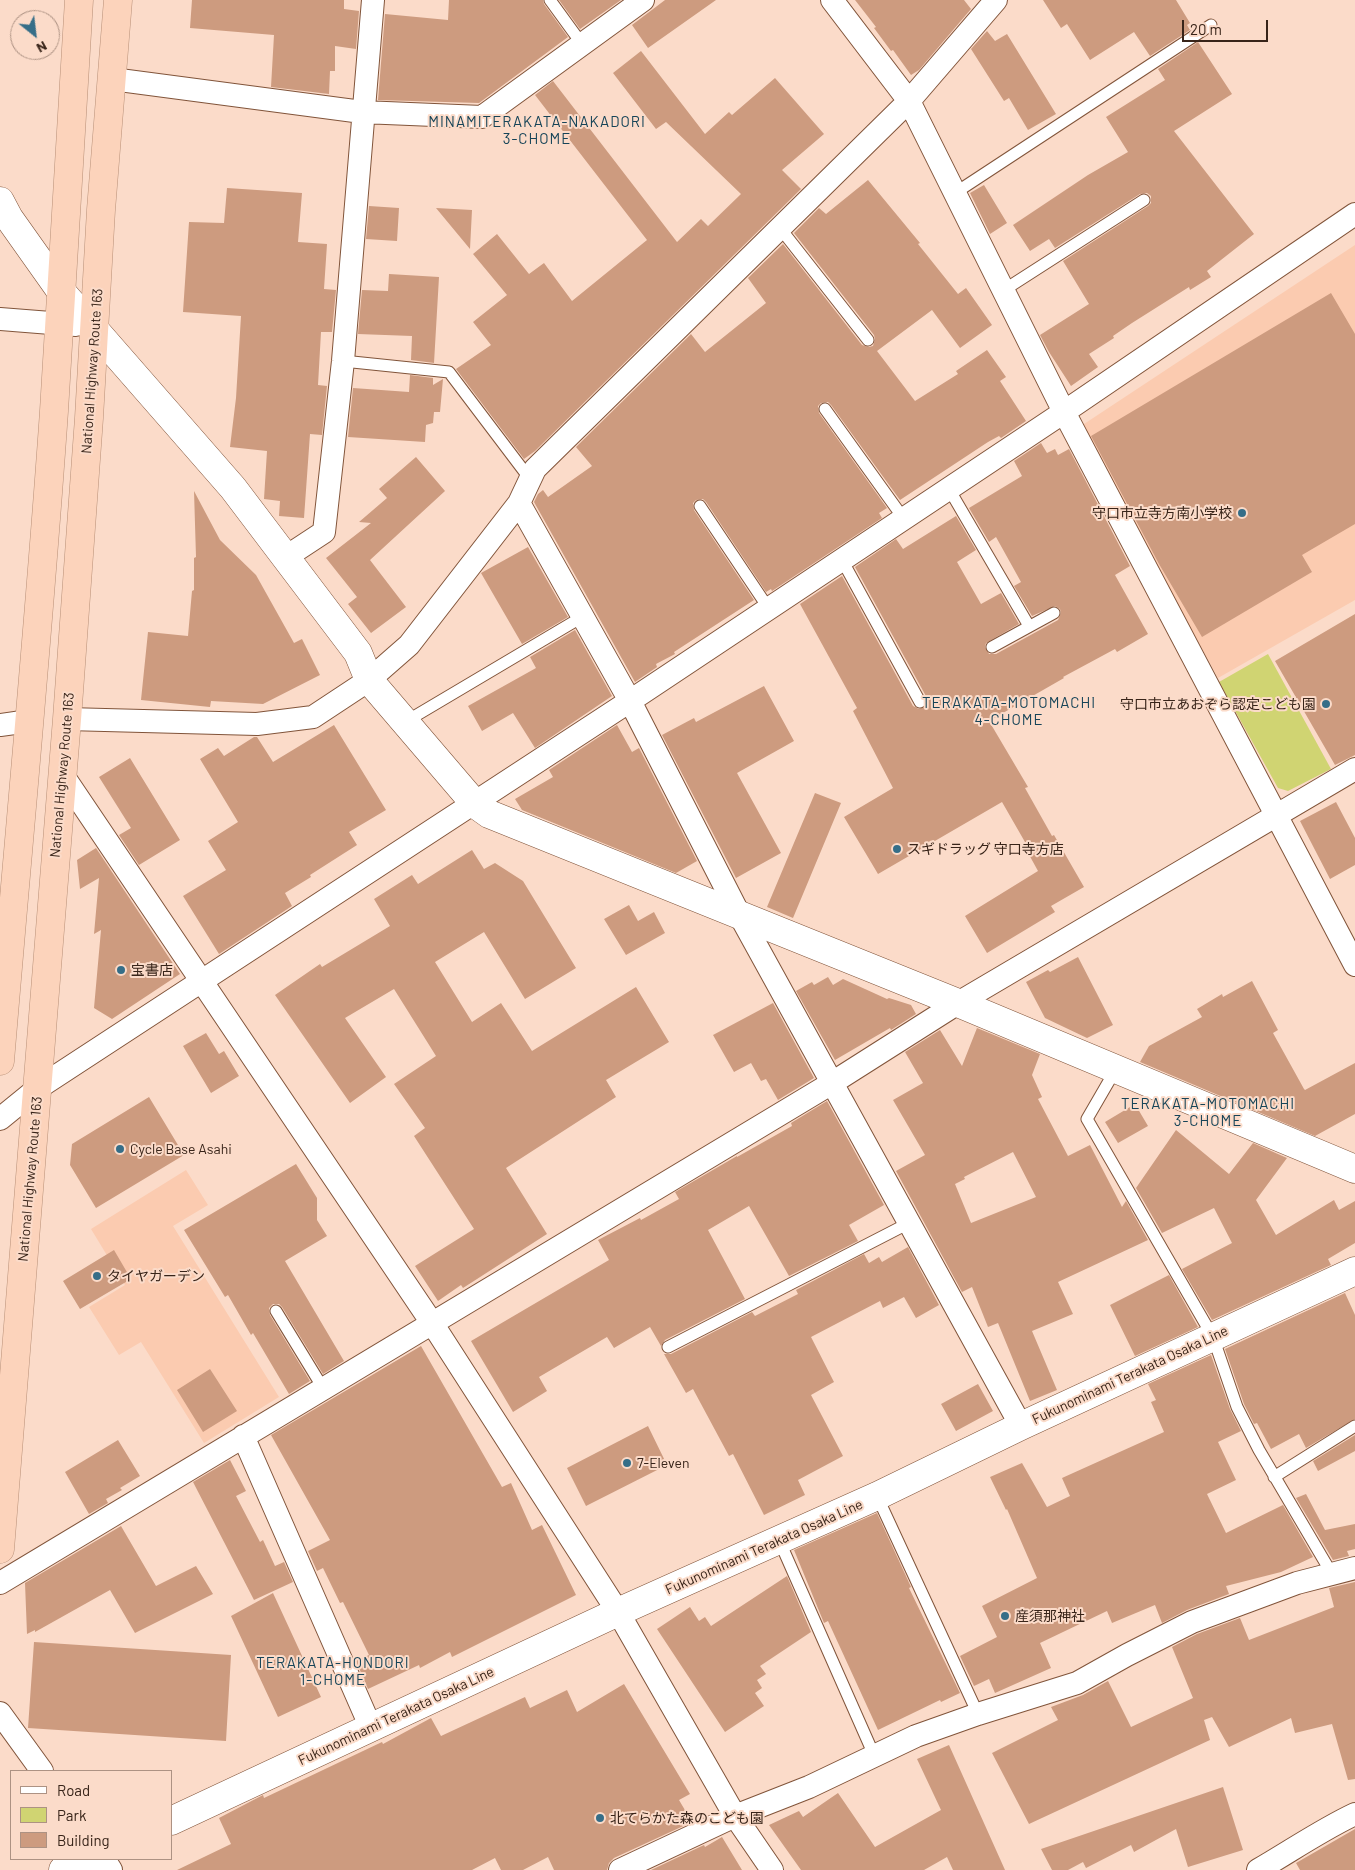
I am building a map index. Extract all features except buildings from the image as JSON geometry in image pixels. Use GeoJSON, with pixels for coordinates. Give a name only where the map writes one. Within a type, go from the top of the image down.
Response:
{"type":"FeatureCollection","features":[{"type":"Feature","properties":{"kind":"highway"},"geometry":{"type":"LineString","coordinates":[[0,1061],[53,421],[79,0]]}},
{"type":"Feature","properties":{"kind":"highway","name":"National Highway Route 163"},"geometry":{"type":"LineString","coordinates":[[0,1549],[67,719],[95,328],[101,210],[118,0]]}},
{"type":"Feature","properties":{"kind":"street"},"geometry":{"type":"LineString","coordinates":[[286,557],[324,532],[343,361],[362,112],[373,0]]}},
{"type":"Feature","properties":{"kind":"street"},"geometry":{"type":"LineString","coordinates":[[112,79],[362,112],[482,117],[643,0]]}},
{"type":"Feature","properties":{"kind":"street"},"geometry":{"type":"LineString","coordinates":[[832,0],[909,101],[1064,412],[1355,965]]}},
{"type":"Feature","properties":{"kind":"street"},"geometry":{"type":"LineString","coordinates":[[67,719],[257,724],[312,717],[369,680],[409,645],[519,503],[535,469],[909,101],[996,0]]}},
{"type":"Feature","properties":{"kind":"street"},"geometry":{"type":"LineString","coordinates":[[0,201],[9,218],[60,290],[233,488],[358,653],[369,680],[475,804],[489,814],[958,1003],[1355,1169]]}},
{"type":"Feature","properties":{"kind":"street"},"geometry":{"type":"LineString","coordinates":[[0,1119],[38,1088],[630,702],[1064,412],[1355,214]]}},
{"type":"Feature","properties":{"kind":"street"},"geometry":{"type":"LineString","coordinates":[[0,319],[95,328]]}},
{"type":"Feature","properties":{"kind":"street"},"geometry":{"type":"LineString","coordinates":[[519,503],[630,702],[739,914],[1021,1426]]}},
{"type":"Feature","properties":{"kind":"street"},"geometry":{"type":"LineString","coordinates":[[0,724],[29,721]]}},
{"type":"Feature","properties":{"kind":"street"},"geometry":{"type":"LineString","coordinates":[[0,1583],[832,1083],[958,1003],[1355,769]]}},
{"type":"Feature","properties":{"kind":"street"},"geometry":{"type":"LineString","coordinates":[[62,774],[432,1323],[618,1612],[734,1816],[772,1870]]}},
{"type":"Feature","properties":{"kind":"street","name":"Fukunominami Terakata Osaka Line"},"geometry":{"type":"LineString","coordinates":[[172,1821],[618,1612],[877,1496],[1021,1426],[1355,1270]]}},
{"type":"Feature","properties":{"kind":"street"},"geometry":{"type":"LineString","coordinates":[[243,1436],[371,1728]]}},
{"type":"Feature","properties":{"kind":"street"},"geometry":{"type":"LineString","coordinates":[[624,1869],[734,1816],[809,1787],[916,1736],[978,1714],[1077,1683],[1126,1655],[1192,1622],[1297,1583],[1355,1568]]}},
{"type":"Feature","properties":{"kind":"street"},"geometry":{"type":"LineString","coordinates":[[0,1713],[41,1770]]}},
{"type":"Feature","properties":{"kind":"street"},"geometry":{"type":"LineString","coordinates":[[1272,1867],[1324,1829],[1355,1814]]}},
{"type":"Feature","properties":{"kind":"street"},"geometry":{"type":"LineString","coordinates":[[63,1870],[88,1860]]}},
{"type":"Feature","properties":{"kind":"lane"},"geometry":{"type":"LineString","coordinates":[[550,0],[582,44]]}},
{"type":"Feature","properties":{"kind":"lane"},"geometry":{"type":"LineString","coordinates":[[955,193],[1211,25]]}},
{"type":"Feature","properties":{"kind":"lane"},"geometry":{"type":"LineString","coordinates":[[1004,290],[1144,200]]}},
{"type":"Feature","properties":{"kind":"lane"},"geometry":{"type":"LineString","coordinates":[[780,228],[868,340]]}},
{"type":"Feature","properties":{"kind":"lane"},"geometry":{"type":"LineString","coordinates":[[343,361],[449,372],[530,479]]}},
{"type":"Feature","properties":{"kind":"lane"},"geometry":{"type":"LineString","coordinates":[[825,409],[904,519]]}},
{"type":"Feature","properties":{"kind":"lane"},"geometry":{"type":"LineString","coordinates":[[949,489],[1029,626]]}},
{"type":"Feature","properties":{"kind":"lane"},"geometry":{"type":"LineString","coordinates":[[700,506],[769,609]]}},
{"type":"Feature","properties":{"kind":"lane"},"geometry":{"type":"LineString","coordinates":[[842,560],[920,702]]}},
{"type":"Feature","properties":{"kind":"lane"},"geometry":{"type":"LineString","coordinates":[[992,647],[1054,612]]}},
{"type":"Feature","properties":{"kind":"lane"},"geometry":{"type":"LineString","coordinates":[[405,722],[582,617]]}},
{"type":"Feature","properties":{"kind":"lane"},"geometry":{"type":"LineString","coordinates":[[1116,1069],[1087,1119],[1213,1337],[1237,1407],[1274,1477],[1332,1574]]}},
{"type":"Feature","properties":{"kind":"lane"},"geometry":{"type":"LineString","coordinates":[[668,1347],[909,1224]]}},
{"type":"Feature","properties":{"kind":"lane"},"geometry":{"type":"LineString","coordinates":[[276,1311],[323,1388]]}},
{"type":"Feature","properties":{"kind":"lane"},"geometry":{"type":"LineString","coordinates":[[1274,1477],[1355,1426]]}},
{"type":"Feature","properties":{"kind":"lane"},"geometry":{"type":"LineString","coordinates":[[877,1496],[978,1714]]}},
{"type":"Feature","properties":{"kind":"lane"},"geometry":{"type":"LineString","coordinates":[[779,1540],[874,1755]]}},
{"type":"Feature","properties":{"kind":"shaded area","name":"守口市立寺方南小学校"},"geometry":{"type":"Polygon","coordinates":[[[1355,245],[1355,600],[1218,678],[1081,426],[1355,245]]]}},
{"type":"Feature","properties":{"kind":"shaded area"},"geometry":{"type":"Polygon","coordinates":[[[186,1170],[208,1205],[173,1226],[279,1397],[204,1443],[141,1342],[119,1355],[89,1307],[125,1285],[91,1229],[186,1170]]]}},
{"type":"Feature","properties":{"kind":"green space"},"geometry":{"type":"Polygon","coordinates":[[[1268,654],[1331,769],[1288,791],[1278,788],[1219,682],[1268,654]]]}},
{"type":"Feature","properties":{"kind":"place","name":"守口市立寺方南小学校"},"geometry":{"type":"Point","coordinates":[1242,513]}},
{"type":"Feature","properties":{"kind":"place","name":"守口市立あおぞら認定こども園"},"geometry":{"type":"Point","coordinates":[1326,704]}},
{"type":"Feature","properties":{"kind":"place","name":"スギドラッグ 守口寺方店"},"geometry":{"type":"Point","coordinates":[897,849]}},
{"type":"Feature","properties":{"kind":"place","name":"宝書店"},"geometry":{"type":"Point","coordinates":[121,970]}},
{"type":"Feature","properties":{"kind":"place","name":"Cycle Base Asahi"},"geometry":{"type":"Point","coordinates":[120,1149]}},
{"type":"Feature","properties":{"kind":"place","name":"タイヤガーデン"},"geometry":{"type":"Point","coordinates":[97,1276]}},
{"type":"Feature","properties":{"kind":"place","name":"7-Eleven"},"geometry":{"type":"Point","coordinates":[627,1463]}},
{"type":"Feature","properties":{"kind":"place","name":"産須那神社"},"geometry":{"type":"Point","coordinates":[1005,1616]}},
{"type":"Feature","properties":{"kind":"place","name":"北てらかた森のこども園"},"geometry":{"type":"Point","coordinates":[600,1818]}},
{"type":"Feature","properties":{"kind":"district","name":"MINAMITERAKATA-NAKADORI 3-CHOME"},"geometry":{"type":"Point","coordinates":[537,130]}},
{"type":"Feature","properties":{"kind":"district","name":"TERAKATA-MOTOMACHI 4-CHOME"},"geometry":{"type":"Point","coordinates":[1009,712]}},
{"type":"Feature","properties":{"kind":"district","name":"TERAKATA-MOTOMACHI 3-CHOME"},"geometry":{"type":"Point","coordinates":[1208,1112]}},
{"type":"Feature","properties":{"kind":"district","name":"TERAKATA-HONDORI 1-CHOME"},"geometry":{"type":"Point","coordinates":[333,1672]}}]}
